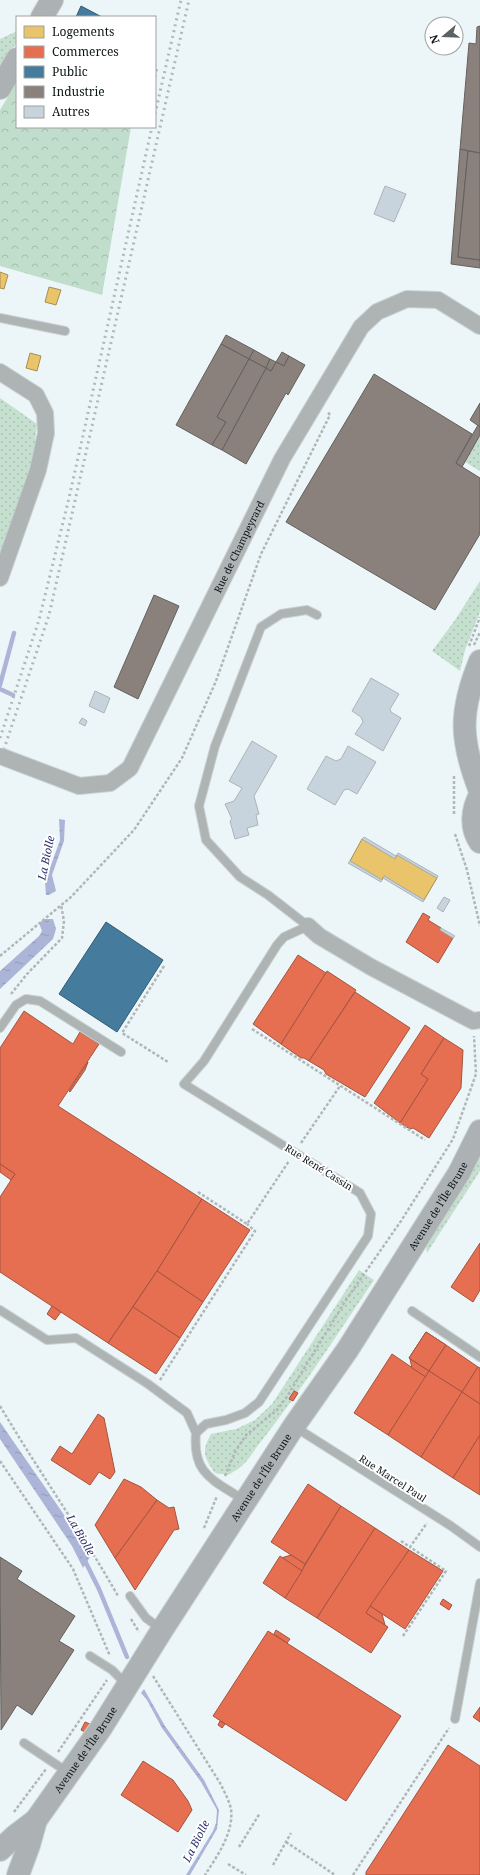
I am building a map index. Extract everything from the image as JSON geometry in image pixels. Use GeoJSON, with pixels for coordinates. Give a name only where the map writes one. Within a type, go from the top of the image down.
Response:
{"type":"FeatureCollection","features":[{"type":"Feature","properties":{"kind":"street"},"geometry":{"type":"LineString","coordinates":[[43,16],[52,0]]}},
{"type":"Feature","properties":{"kind":"street"},"geometry":{"type":"LineString","coordinates":[[0,88],[16,61]]}},
{"type":"Feature","properties":{"kind":"street","name":"Rue de Champeyrard"},"geometry":{"type":"LineString","coordinates":[[0,756],[79,786],[110,782],[130,768],[282,459],[361,327],[377,312],[407,299],[438,300],[480,326]]}},
{"type":"Feature","properties":{"kind":"street"},"geometry":{"type":"LineString","coordinates":[[0,372],[36,394],[45,413],[46,433],[38,470],[0,578]]}},
{"type":"Feature","properties":{"kind":"street"},"geometry":{"type":"LineString","coordinates":[[474,654],[471,684],[465,713],[466,745],[468,760],[480,791]]}},
{"type":"Feature","properties":{"kind":"street"},"geometry":{"type":"LineString","coordinates":[[465,713],[480,744]]}},
{"type":"Feature","properties":{"kind":"street"},"geometry":{"type":"LineString","coordinates":[[480,795],[475,804],[473,815],[473,827],[480,842]]}},
{"type":"Feature","properties":{"kind":"street"},"geometry":{"type":"LineString","coordinates":[[308,926],[319,936],[371,966],[473,1021],[480,1020]]}},
{"type":"Feature","properties":{"kind":"street","name":"Avenue de l'Île Brune"},"geometry":{"type":"LineString","coordinates":[[0,1850],[36,1820],[101,1728],[128,1686],[154,1624],[245,1502],[294,1426],[348,1349],[459,1173],[480,1131]]}},
{"type":"Feature","properties":{"kind":"street","name":"Avenue de l'Île Brune"},"geometry":{"type":"LineString","coordinates":[[17,1875],[29,1845],[36,1820]]}},
{"type":"Feature","properties":{"kind":"street"},"geometry":{"type":"LineString","coordinates":[[0,1862],[11,1868],[17,1875]]}},
{"type":"Feature","properties":{"kind":"lane"},"geometry":{"type":"LineString","coordinates":[[0,318],[65,331]]}},
{"type":"Feature","properties":{"kind":"lane"},"geometry":{"type":"LineString","coordinates":[[308,926],[268,895],[240,877],[206,840],[200,806],[215,746],[261,627],[281,614],[307,610],[317,615]]}},
{"type":"Feature","properties":{"kind":"lane","name":"Rue René Cassin"},"geometry":{"type":"LineString","coordinates":[[196,1433],[206,1424],[245,1414],[259,1402],[368,1236],[371,1214],[360,1193],[184,1084],[204,1061],[277,945],[284,937],[308,926]]}},
{"type":"Feature","properties":{"kind":"lane"},"geometry":{"type":"LineString","coordinates":[[0,1028],[16,1005],[26,999],[40,1001],[121,1052]]}},
{"type":"Feature","properties":{"kind":"lane"},"geometry":{"type":"LineString","coordinates":[[0,1310],[47,1340],[76,1338],[148,1384],[187,1413],[196,1433],[195,1445],[197,1459],[206,1476],[245,1502]]}},
{"type":"Feature","properties":{"kind":"lane"},"geometry":{"type":"LineString","coordinates":[[412,1311],[480,1357]]}},
{"type":"Feature","properties":{"kind":"lane","name":"Rue Marcel Paul"},"geometry":{"type":"LineString","coordinates":[[294,1426],[451,1526],[480,1547]]}},
{"type":"Feature","properties":{"kind":"lane"},"geometry":{"type":"LineString","coordinates":[[455,1719],[480,1583]]}},
{"type":"Feature","properties":{"kind":"lane"},"geometry":{"type":"LineString","coordinates":[[130,1596],[154,1624]]}},
{"type":"Feature","properties":{"kind":"lane"},"geometry":{"type":"LineString","coordinates":[[90,1656],[112,1670],[128,1686]]}},
{"type":"Feature","properties":{"kind":"lane"},"geometry":{"type":"LineString","coordinates":[[24,1743],[70,1773]]}},
{"type":"Feature","properties":{"kind":"path"},"geometry":{"type":"LineString","coordinates":[[0,956],[71,897],[134,830],[182,758],[216,681],[261,554],[330,415],[318,398]]}},
{"type":"Feature","properties":{"kind":"path"},"geometry":{"type":"LineString","coordinates":[[474,654],[480,617]]}},
{"type":"Feature","properties":{"kind":"path"},"geometry":{"type":"LineString","coordinates":[[9,996],[27,974],[62,938],[64,921],[61,904]]}},
{"type":"Feature","properties":{"kind":"path"},"geometry":{"type":"LineString","coordinates":[[164,966],[122,1033],[168,1062]]}},
{"type":"Feature","properties":{"kind":"path"},"geometry":{"type":"LineString","coordinates":[[252,1029],[425,1140]]}},
{"type":"Feature","properties":{"kind":"path"},"geometry":{"type":"LineString","coordinates":[[226,1473],[235,1452],[246,1435],[277,1410],[286,1398],[369,1264],[453,1139],[476,1074],[474,1035]]}},
{"type":"Feature","properties":{"kind":"path"},"geometry":{"type":"LineString","coordinates":[[247,1224],[340,1086]]}},
{"type":"Feature","properties":{"kind":"path"},"geometry":{"type":"LineString","coordinates":[[158,1381],[255,1231],[247,1224],[198,1192]]}},
{"type":"Feature","properties":{"kind":"path"},"geometry":{"type":"LineString","coordinates":[[0,1406],[24,1447],[93,1552],[120,1599]]}},
{"type":"Feature","properties":{"kind":"path"},"geometry":{"type":"LineString","coordinates":[[0,1460],[74,1569],[110,1655],[112,1670],[73,1731],[11,1817]]}},
{"type":"Feature","properties":{"kind":"path"},"geometry":{"type":"LineString","coordinates":[[201,1534],[216,1498]]}},
{"type":"Feature","properties":{"kind":"path"},"geometry":{"type":"LineString","coordinates":[[410,1548],[428,1520]]}},
{"type":"Feature","properties":{"kind":"path"},"geometry":{"type":"LineString","coordinates":[[401,1541],[446,1571],[402,1636]]}},
{"type":"Feature","properties":{"kind":"path"},"geometry":{"type":"LineString","coordinates":[[127,1612],[139,1632]]}},
{"type":"Feature","properties":{"kind":"path"},"geometry":{"type":"LineString","coordinates":[[136,1637],[139,1632],[154,1624]]}},
{"type":"Feature","properties":{"kind":"path"},"geometry":{"type":"LineString","coordinates":[[151,1672],[220,1783],[227,1797],[231,1810],[229,1828],[223,1847],[205,1875]]}},
{"type":"Feature","properties":{"kind":"path"},"geometry":{"type":"LineString","coordinates":[[352,1875],[455,1719]]}},
{"type":"Feature","properties":{"kind":"path"},"geometry":{"type":"LineString","coordinates":[[239,1846],[260,1813]]}},
{"type":"Feature","properties":{"kind":"path"},"geometry":{"type":"LineString","coordinates":[[273,1865],[291,1833]]}},
{"type":"Feature","properties":{"kind":"path"},"geometry":{"type":"LineString","coordinates":[[286,1842],[335,1875]]}},
{"type":"Feature","properties":{"kind":"path"},"geometry":{"type":"LineString","coordinates":[[228,1864],[246,1875]]}},
{"type":"Feature","properties":{"kind":"green space"},"geometry":{"type":"Polygon","coordinates":[[[16,31],[16,43],[0,66],[0,39],[16,31]]]}},
{"type":"Feature","properties":{"kind":"green space"},"geometry":{"type":"Polygon","coordinates":[[[16,84],[16,128],[131,128],[102,295],[0,266],[0,110],[16,84]]]}},
{"type":"Feature","properties":{"kind":"green space"},"geometry":{"type":"Polygon","coordinates":[[[0,398],[37,424],[32,467],[0,556],[0,398]]]}},
{"type":"Feature","properties":{"kind":"green space"},"geometry":{"type":"Polygon","coordinates":[[[480,435],[480,471],[465,462],[480,435]]]}},
{"type":"Feature","properties":{"kind":"green space"},"geometry":{"type":"Polygon","coordinates":[[[480,581],[480,612],[465,650],[460,671],[432,651],[455,620],[480,581]]]}},
{"type":"Feature","properties":{"kind":"green space"},"geometry":{"type":"Polygon","coordinates":[[[480,1155],[480,1171],[427,1253],[426,1244],[480,1155]]]}},
{"type":"Feature","properties":{"kind":"green space"},"geometry":{"type":"Polygon","coordinates":[[[359,1270],[374,1280],[278,1420],[245,1463],[228,1475],[215,1473],[208,1463],[205,1454],[206,1445],[211,1434],[236,1429],[255,1420],[272,1404],[359,1270]]]}},
{"type":"Feature","properties":{"kind":"water"},"geometry":{"type":"Polygon","coordinates":[[[59,819],[65,820],[64,841],[52,875],[56,891],[46,895],[45,882],[60,840],[59,819]]]}},
{"type":"Feature","properties":{"kind":"water"},"geometry":{"type":"Polygon","coordinates":[[[45,919],[53,919],[56,929],[53,939],[0,989],[0,971],[39,936],[42,931],[39,923],[45,919]]]}},
{"type":"Feature","properties":{"kind":"water"},"geometry":{"type":"Polygon","coordinates":[[[0,1422],[89,1551],[90,1557],[83,1568],[72,1546],[0,1439],[0,1422]]]}},
{"type":"Feature","properties":{"kind":"water"},"geometry":{"type":"Polygon","coordinates":[[[144,1689],[165,1726],[204,1780],[219,1810],[217,1829],[190,1875],[186,1875],[213,1831],[216,1823],[217,1810],[201,1782],[162,1728],[147,1700],[141,1693],[144,1689]]]}},
{"type":"Feature","properties":{"kind":"building: Logements"},"geometry":{"type":"Polygon","coordinates":[[[0,272],[8,275],[4,289],[0,288],[0,272]]]}},
{"type":"Feature","properties":{"kind":"building: Logements"},"geometry":{"type":"Polygon","coordinates":[[[49,287],[61,290],[56,305],[45,302],[49,287]]]}},
{"type":"Feature","properties":{"kind":"building: Logements"},"geometry":{"type":"Polygon","coordinates":[[[30,353],[41,356],[37,371],[26,368],[30,353]]]}},
{"type":"Feature","properties":{"kind":"building: Logements"},"geometry":{"type":"Polygon","coordinates":[[[362,839],[395,859],[397,855],[437,878],[424,900],[384,876],[382,880],[350,861],[362,839]]]}},
{"type":"Feature","properties":{"kind":"building: Commerces"},"geometry":{"type":"Polygon","coordinates":[[[423,913],[430,917],[428,920],[441,928],[440,930],[453,938],[438,963],[406,942],[423,913]]]}},
{"type":"Feature","properties":{"kind":"building: Commerces"},"geometry":{"type":"Polygon","coordinates":[[[298,955],[326,973],[281,1044],[253,1024],[298,955]]]}},
{"type":"Feature","properties":{"kind":"building: Commerces"},"geometry":{"type":"Polygon","coordinates":[[[327,971],[356,990],[309,1061],[301,1058],[281,1044],[327,971]]]}},
{"type":"Feature","properties":{"kind":"building: Commerces"},"geometry":{"type":"Polygon","coordinates":[[[355,992],[410,1028],[365,1097],[326,1074],[324,1070],[309,1061],[355,992]]]}},
{"type":"Feature","properties":{"kind":"building: Commerces"},"geometry":{"type":"Polygon","coordinates":[[[24,1011],[73,1044],[80,1032],[99,1044],[58,1106],[202,1199],[157,1271],[108,1343],[0,1272],[0,1197],[15,1174],[0,1164],[0,1048],[24,1011]]]}},
{"type":"Feature","properties":{"kind":"building: Commerces"},"geometry":{"type":"Polygon","coordinates":[[[425,1025],[444,1038],[421,1074],[428,1079],[400,1123],[374,1103],[425,1025]]]}},
{"type":"Feature","properties":{"kind":"building: Commerces"},"geometry":{"type":"Polygon","coordinates":[[[444,1038],[463,1050],[461,1088],[429,1138],[413,1128],[410,1129],[400,1123],[428,1079],[421,1074],[444,1038]]]}},
{"type":"Feature","properties":{"kind":"building: Commerces"},"geometry":{"type":"Polygon","coordinates":[[[88,1062],[85,1070],[70,1092],[69,1091],[88,1062]]]}},
{"type":"Feature","properties":{"kind":"building: Commerces"},"geometry":{"type":"Polygon","coordinates":[[[0,1164],[15,1174],[11,1180],[0,1172],[0,1164]]]}},
{"type":"Feature","properties":{"kind":"building: Commerces"},"geometry":{"type":"Polygon","coordinates":[[[202,1199],[250,1230],[203,1302],[157,1271],[202,1199]]]}},
{"type":"Feature","properties":{"kind":"building: Commerces"},"geometry":{"type":"Polygon","coordinates":[[[480,1243],[480,1290],[473,1302],[451,1287],[480,1243]]]}},
{"type":"Feature","properties":{"kind":"building: Commerces"},"geometry":{"type":"Polygon","coordinates":[[[157,1271],[203,1302],[180,1338],[133,1307],[157,1271]]]}},
{"type":"Feature","properties":{"kind":"building: Commerces"},"geometry":{"type":"Polygon","coordinates":[[[52,1306],[61,1312],[55,1320],[47,1314],[52,1306]]]}},
{"type":"Feature","properties":{"kind":"building: Commerces"},"geometry":{"type":"Polygon","coordinates":[[[133,1307],[180,1338],[156,1374],[108,1343],[133,1307]]]}},
{"type":"Feature","properties":{"kind":"building: Commerces"},"geometry":{"type":"Polygon","coordinates":[[[426,1332],[446,1345],[429,1371],[409,1358],[426,1332]]]}},
{"type":"Feature","properties":{"kind":"building: Commerces"},"geometry":{"type":"Polygon","coordinates":[[[426,1332],[446,1345],[429,1371],[409,1358],[426,1332]]]}},
{"type":"Feature","properties":{"kind":"building: Commerces"},"geometry":{"type":"Polygon","coordinates":[[[446,1345],[478,1367],[462,1392],[429,1371],[446,1345]]]}},
{"type":"Feature","properties":{"kind":"building: Commerces"},"geometry":{"type":"Polygon","coordinates":[[[392,1354],[426,1377],[388,1435],[354,1413],[392,1354]]]}},
{"type":"Feature","properties":{"kind":"building: Commerces"},"geometry":{"type":"Polygon","coordinates":[[[410,1359],[429,1371],[426,1377],[412,1368],[410,1359]]]}},
{"type":"Feature","properties":{"kind":"building: Commerces"},"geometry":{"type":"Polygon","coordinates":[[[478,1367],[480,1368],[480,1404],[462,1392],[478,1367]]]}},
{"type":"Feature","properties":{"kind":"building: Commerces"},"geometry":{"type":"Polygon","coordinates":[[[429,1371],[462,1392],[421,1457],[388,1435],[429,1371]]]}},
{"type":"Feature","properties":{"kind":"building: Commerces"},"geometry":{"type":"Polygon","coordinates":[[[294,1391],[298,1393],[293,1401],[289,1399],[294,1391]]]}},
{"type":"Feature","properties":{"kind":"building: Commerces"},"geometry":{"type":"Polygon","coordinates":[[[462,1392],[480,1404],[480,1435],[453,1478],[421,1457],[462,1392]]]}},
{"type":"Feature","properties":{"kind":"building: Commerces"},"geometry":{"type":"Polygon","coordinates":[[[98,1414],[104,1418],[115,1472],[110,1479],[99,1472],[90,1485],[51,1460],[60,1446],[72,1454],[98,1414]]]}},
{"type":"Feature","properties":{"kind":"building: Commerces"},"geometry":{"type":"Polygon","coordinates":[[[480,1435],[480,1495],[453,1478],[480,1435]]]}},
{"type":"Feature","properties":{"kind":"building: Commerces"},"geometry":{"type":"Polygon","coordinates":[[[124,1479],[141,1487],[157,1500],[115,1558],[95,1525],[124,1479]]]}},
{"type":"Feature","properties":{"kind":"building: Commerces"},"geometry":{"type":"Polygon","coordinates":[[[308,1484],[341,1506],[305,1564],[271,1542],[308,1484]]]}},
{"type":"Feature","properties":{"kind":"building: Commerces"},"geometry":{"type":"Polygon","coordinates":[[[157,1500],[169,1508],[174,1507],[179,1529],[174,1530],[135,1590],[115,1558],[157,1500]]]}},
{"type":"Feature","properties":{"kind":"building: Commerces"},"geometry":{"type":"Polygon","coordinates":[[[341,1506],[375,1528],[317,1618],[285,1598],[341,1506]]]}},
{"type":"Feature","properties":{"kind":"building: Commerces"},"geometry":{"type":"Polygon","coordinates":[[[375,1528],[409,1550],[366,1613],[388,1627],[371,1653],[317,1618],[375,1528]]]}},
{"type":"Feature","properties":{"kind":"building: Commerces"},"geometry":{"type":"Polygon","coordinates":[[[409,1550],[443,1571],[405,1629],[370,1606],[409,1550]]]}},
{"type":"Feature","properties":{"kind":"building: Commerces"},"geometry":{"type":"Polygon","coordinates":[[[291,1555],[305,1564],[302,1571],[281,1558],[291,1555]]]}},
{"type":"Feature","properties":{"kind":"building: Commerces"},"geometry":{"type":"Polygon","coordinates":[[[280,1556],[302,1571],[285,1598],[263,1583],[280,1556]]]}},
{"type":"Feature","properties":{"kind":"building: Commerces"},"geometry":{"type":"Polygon","coordinates":[[[443,1599],[452,1605],[449,1610],[440,1604],[443,1599]]]}},
{"type":"Feature","properties":{"kind":"building: Commerces"},"geometry":{"type":"Polygon","coordinates":[[[370,1606],[382,1614],[385,1625],[366,1613],[370,1606]]]}},
{"type":"Feature","properties":{"kind":"building: Commerces"},"geometry":{"type":"Polygon","coordinates":[[[276,1630],[290,1639],[287,1643],[274,1634],[276,1630]]]}},
{"type":"Feature","properties":{"kind":"building: Commerces"},"geometry":{"type":"Polygon","coordinates":[[[268,1631],[401,1716],[346,1801],[213,1716],[268,1631]]]}},
{"type":"Feature","properties":{"kind":"building: Commerces"},"geometry":{"type":"Polygon","coordinates":[[[480,1707],[480,1722],[473,1717],[480,1707]]]}},
{"type":"Feature","properties":{"kind":"building: Commerces"},"geometry":{"type":"Polygon","coordinates":[[[220,1721],[225,1724],[222,1728],[218,1725],[220,1721]]]}},
{"type":"Feature","properties":{"kind":"building: Commerces"},"geometry":{"type":"Polygon","coordinates":[[[85,1722],[90,1724],[85,1732],[81,1730],[85,1722]]]}},
{"type":"Feature","properties":{"kind":"building: Commerces"},"geometry":{"type":"Polygon","coordinates":[[[448,1745],[480,1766],[480,1875],[366,1875],[366,1872],[448,1745]]]}},
{"type":"Feature","properties":{"kind":"building: Commerces"},"geometry":{"type":"Polygon","coordinates":[[[143,1761],[173,1780],[188,1801],[192,1810],[178,1832],[121,1795],[143,1761]]]}},
{"type":"Feature","properties":{"kind":"building: Public"},"geometry":{"type":"Polygon","coordinates":[[[81,6],[100,16],[76,16],[81,6]]]}},
{"type":"Feature","properties":{"kind":"building: Public"},"geometry":{"type":"Polygon","coordinates":[[[106,922],[163,960],[117,1032],[59,994],[106,922]]]}},
{"type":"Feature","properties":{"kind":"building: Industrie"},"geometry":{"type":"Polygon","coordinates":[[[480,26],[480,153],[460,149],[469,43],[476,44],[477,27],[480,26]]]}},
{"type":"Feature","properties":{"kind":"building: Industrie"},"geometry":{"type":"Polygon","coordinates":[[[460,149],[468,151],[458,257],[480,260],[480,268],[451,264],[460,149]]]}},
{"type":"Feature","properties":{"kind":"building: Industrie"},"geometry":{"type":"Polygon","coordinates":[[[468,151],[480,153],[480,260],[458,257],[468,151]]]}},
{"type":"Feature","properties":{"kind":"building: Industrie"},"geometry":{"type":"Polygon","coordinates":[[[226,335],[254,350],[249,359],[221,344],[226,335]]]}},
{"type":"Feature","properties":{"kind":"building: Industrie"},"geometry":{"type":"Polygon","coordinates":[[[221,344],[249,359],[217,417],[226,422],[212,445],[176,425],[221,344]]]}},
{"type":"Feature","properties":{"kind":"building: Industrie"},"geometry":{"type":"Polygon","coordinates":[[[254,350],[270,359],[266,368],[249,359],[254,350]]]}},
{"type":"Feature","properties":{"kind":"building: Industrie"},"geometry":{"type":"Polygon","coordinates":[[[282,352],[289,356],[284,366],[276,362],[282,352]]]}},
{"type":"Feature","properties":{"kind":"building: Industrie"},"geometry":{"type":"Polygon","coordinates":[[[289,356],[305,365],[288,395],[286,393],[246,464],[222,450],[266,368],[271,371],[276,362],[284,366],[289,356]]]}},
{"type":"Feature","properties":{"kind":"building: Industrie"},"geometry":{"type":"Polygon","coordinates":[[[249,359],[266,368],[222,450],[212,445],[226,422],[217,417],[249,359]]]}},
{"type":"Feature","properties":{"kind":"building: Industrie"},"geometry":{"type":"Polygon","coordinates":[[[270,359],[276,362],[271,371],[266,368],[270,359]]]}},
{"type":"Feature","properties":{"kind":"building: Industrie"},"geometry":{"type":"Polygon","coordinates":[[[374,374],[472,434],[456,463],[480,478],[480,534],[435,610],[286,522],[374,374]]]}},
{"type":"Feature","properties":{"kind":"building: Industrie"},"geometry":{"type":"Polygon","coordinates":[[[480,403],[480,427],[470,420],[480,403]]]}},
{"type":"Feature","properties":{"kind":"building: Industrie"},"geometry":{"type":"Polygon","coordinates":[[[478,425],[480,427],[480,435],[462,467],[456,463],[478,425]]]}},
{"type":"Feature","properties":{"kind":"building: Industrie"},"geometry":{"type":"Polygon","coordinates":[[[154,595],[179,606],[138,699],[114,687],[154,595]]]}},
{"type":"Feature","properties":{"kind":"building: Industrie"},"geometry":{"type":"Polygon","coordinates":[[[0,1557],[22,1571],[17,1579],[75,1616],[59,1641],[74,1650],[32,1715],[17,1705],[1,1730],[0,1557]]]}},
{"type":"Feature","properties":{"kind":"building: Autres"},"geometry":{"type":"Polygon","coordinates":[[[385,186],[406,194],[394,222],[374,214],[385,186]]]}},
{"type":"Feature","properties":{"kind":"building: Autres"},"geometry":{"type":"Polygon","coordinates":[[[371,678],[399,694],[390,709],[391,712],[401,718],[383,751],[355,734],[363,722],[361,717],[352,711],[371,678]]]}},
{"type":"Feature","properties":{"kind":"building: Autres"},"geometry":{"type":"Polygon","coordinates":[[[95,691],[110,698],[104,713],[89,706],[95,691]]]}},
{"type":"Feature","properties":{"kind":"building: Autres"},"geometry":{"type":"Polygon","coordinates":[[[82,718],[87,721],[85,726],[79,723],[82,718]]]}},
{"type":"Feature","properties":{"kind":"building: Autres"},"geometry":{"type":"Polygon","coordinates":[[[252,741],[277,756],[254,796],[259,814],[256,815],[258,825],[247,828],[249,835],[235,839],[230,821],[232,819],[225,804],[234,801],[242,788],[229,781],[252,741]]]}},
{"type":"Feature","properties":{"kind":"building: Autres"},"geometry":{"type":"Polygon","coordinates":[[[348,746],[376,762],[357,794],[348,789],[344,790],[335,805],[307,789],[326,756],[336,761],[341,759],[348,746]]]}},
{"type":"Feature","properties":{"kind":"building: Autres"},"geometry":{"type":"Polygon","coordinates":[[[364,837],[396,856],[395,859],[362,839],[364,837]]]}},
{"type":"Feature","properties":{"kind":"building: Autres"},"geometry":{"type":"Polygon","coordinates":[[[398,853],[438,876],[437,878],[397,855],[398,853]]]}},
{"type":"Feature","properties":{"kind":"building: Autres"},"geometry":{"type":"Polygon","coordinates":[[[350,861],[382,880],[381,882],[348,863],[350,861]]]}},
{"type":"Feature","properties":{"kind":"building: Autres"},"geometry":{"type":"Polygon","coordinates":[[[384,876],[424,900],[423,902],[383,878],[384,876]]]}},
{"type":"Feature","properties":{"kind":"building: Autres"},"geometry":{"type":"Polygon","coordinates":[[[444,897],[450,900],[443,912],[437,908],[444,897]]]}},
{"type":"Feature","properties":{"kind":"building: Autres"},"geometry":{"type":"Polygon","coordinates":[[[441,928],[455,936],[453,938],[440,930],[441,928]]]}},
{"type":"Feature","properties":{"kind":"waterway"},"geometry":{"type":"LineString","coordinates":[[0,685],[14,633]]}},
{"type":"Feature","properties":{"kind":"waterway"},"geometry":{"type":"LineString","coordinates":[[0,689],[13,695]]}},
{"type":"Feature","properties":{"kind":"waterway","name":"La Biolle"},"geometry":{"type":"LineString","coordinates":[[84,1559],[99,1589],[127,1657]]}},
{"type":"Feature","properties":{"kind":"railway"},"geometry":{"type":"LineString","coordinates":[[156,110],[181,0]]}},
{"type":"Feature","properties":{"kind":"railway"},"geometry":{"type":"LineString","coordinates":[[0,761],[49,615],[189,0]]}},
{"type":"Feature","properties":{"kind":"railway"},"geometry":{"type":"LineString","coordinates":[[156,72],[157,67]]}},
{"type":"Feature","properties":{"kind":"railway"},"geometry":{"type":"LineString","coordinates":[[0,738],[39,620],[69,498],[152,128]]}}]}
